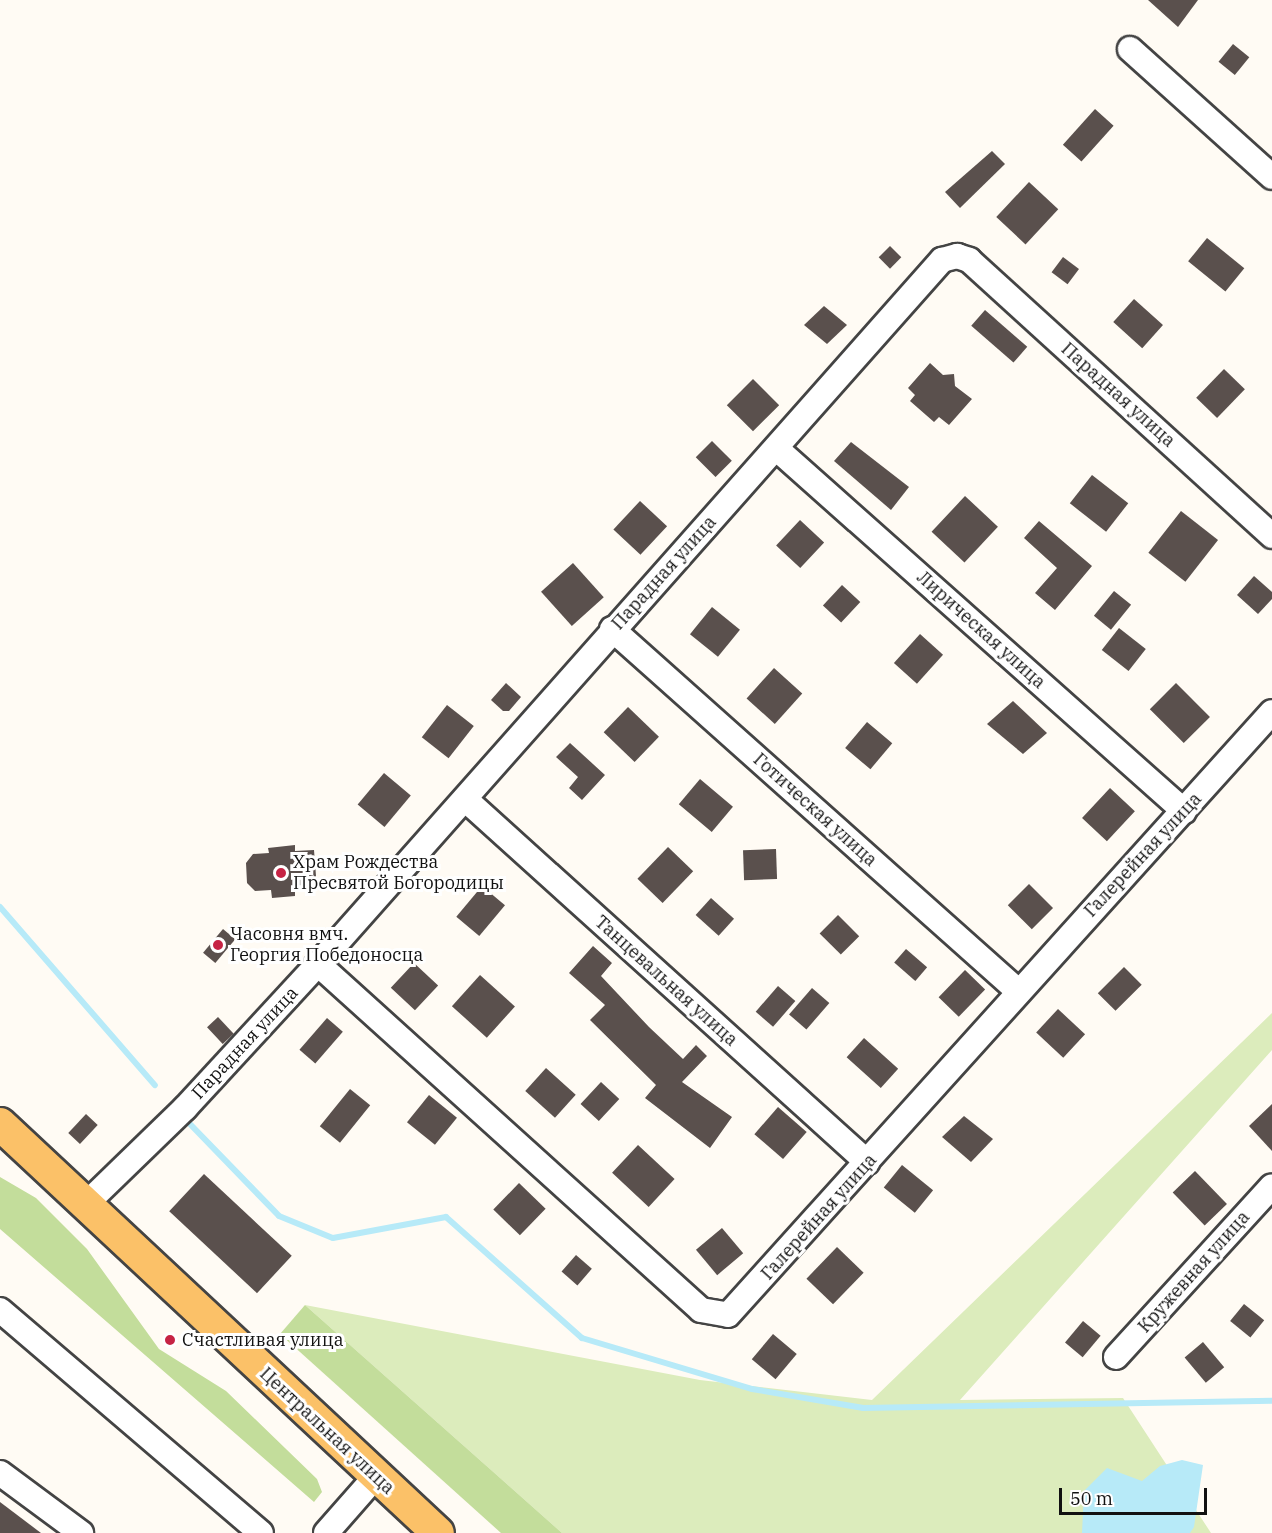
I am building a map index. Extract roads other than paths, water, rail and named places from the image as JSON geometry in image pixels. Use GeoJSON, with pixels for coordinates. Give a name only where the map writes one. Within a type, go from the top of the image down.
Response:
{"type":"FeatureCollection","features":[{"type":"Feature","properties":{"kind":"main road","name":"Центральная улица"},"geometry":{"type":"LineString","coordinates":[[0,1124],[438,1533]]}},
{"type":"Feature","properties":{"kind":"street"},"geometry":{"type":"LineString","coordinates":[[1130,49],[1272,177]]}},
{"type":"Feature","properties":{"kind":"street","name":"Парадная улица"},"geometry":{"type":"LineString","coordinates":[[86,1205],[185,1108],[318,964],[612,629],[777,449],[942,260],[957,256],[969,260],[1272,536]]}},
{"type":"Feature","properties":{"kind":"street","name":"Лирическая улица"},"geometry":{"type":"LineString","coordinates":[[777,449],[1184,811]]}},
{"type":"Feature","properties":{"kind":"street","name":"Готическая улица"},"geometry":{"type":"LineString","coordinates":[[612,629],[1018,991]]}},
{"type":"Feature","properties":{"kind":"street","name":"Галерейная улица"},"geometry":{"type":"LineString","coordinates":[[318,964],[701,1310],[712,1315],[734,1311],[1018,991],[1272,712]]}},
{"type":"Feature","properties":{"kind":"street","name":"Танцевальная улица"},"geometry":{"type":"LineString","coordinates":[[465,799],[867,1162]]}},
{"type":"Feature","properties":{"kind":"street","name":"Кружевная улица"},"geometry":{"type":"LineString","coordinates":[[1116,1357],[1272,1186]]}},
{"type":"Feature","properties":{"kind":"street"},"geometry":{"type":"LineString","coordinates":[[0,1310],[261,1533]]}},
{"type":"Feature","properties":{"kind":"street"},"geometry":{"type":"LineString","coordinates":[[0,1473],[81,1533]]}},
{"type":"Feature","properties":{"kind":"street"},"geometry":{"type":"LineString","coordinates":[[326,1533],[376,1476]]}},
{"type":"Feature","properties":{"kind":"water"},"geometry":{"type":"Polygon","coordinates":[[[1182,1460],[1203,1465],[1194,1527],[1190,1533],[1082,1533],[1084,1491],[1107,1468],[1142,1481],[1160,1466],[1182,1460]]]}},
{"type":"Feature","properties":{"kind":"waterway"},"geometry":{"type":"LineString","coordinates":[[0,907],[155,1085]]}},
{"type":"Feature","properties":{"kind":"waterway"},"geometry":{"type":"LineString","coordinates":[[189,1123],[279,1216],[333,1238],[446,1217],[582,1338],[752,1389],[863,1408],[1272,1401]]}},
{"type":"Feature","properties":{"kind":"place","name":"Храм Рождества Пресвятой Богородицы"},"geometry":{"type":"Point","coordinates":[281,873]}},
{"type":"Feature","properties":{"kind":"place","name":"Часовня вмч. Георгия Победоносца"},"geometry":{"type":"Point","coordinates":[218,945]}},
{"type":"Feature","properties":{"kind":"place","name":"Счастливая улица"},"geometry":{"type":"Point","coordinates":[170,1340]}}]}
